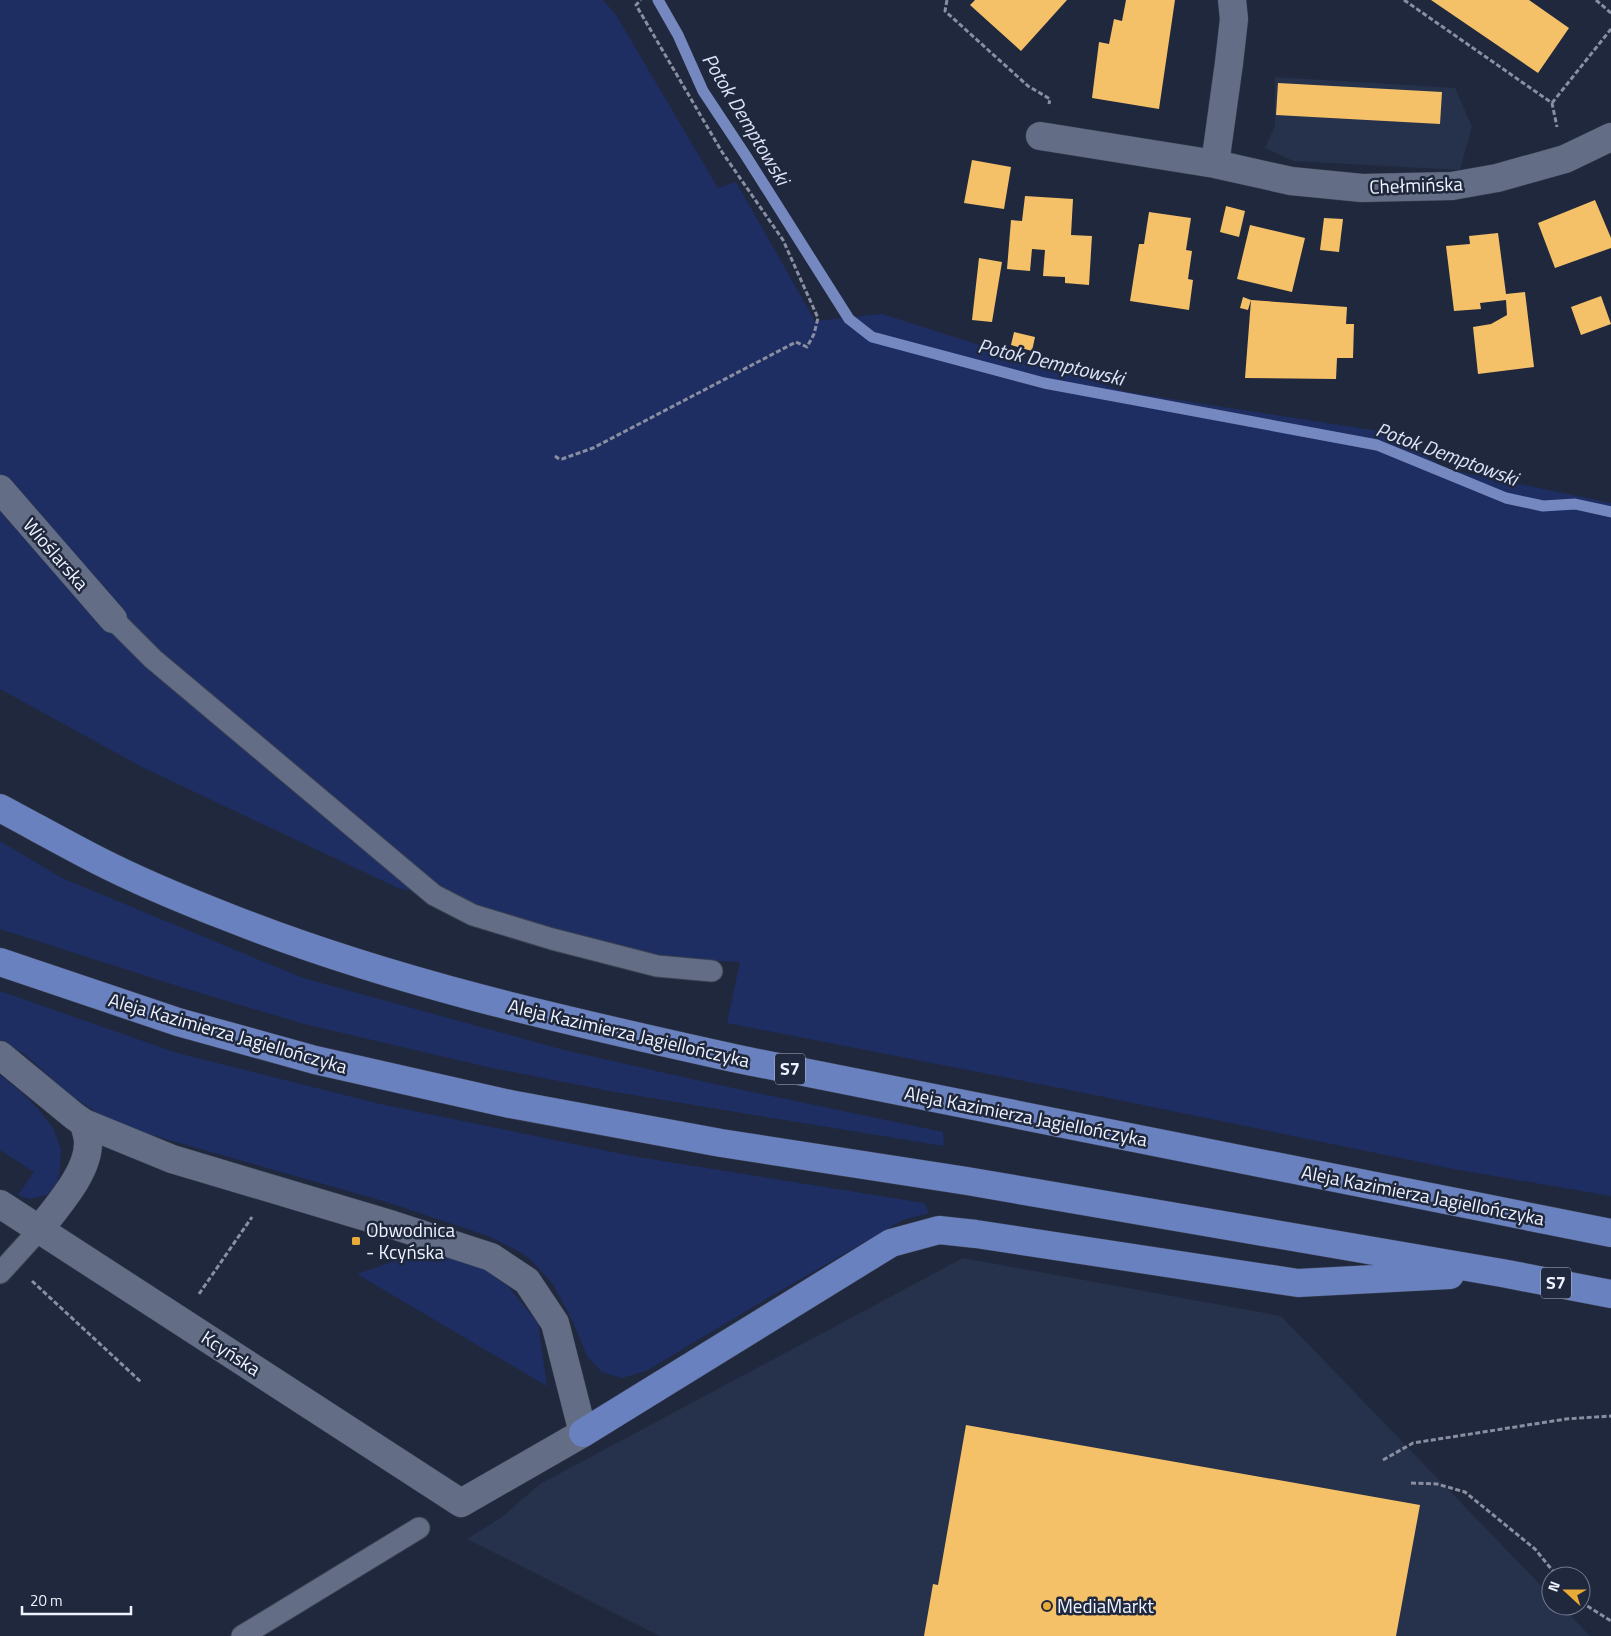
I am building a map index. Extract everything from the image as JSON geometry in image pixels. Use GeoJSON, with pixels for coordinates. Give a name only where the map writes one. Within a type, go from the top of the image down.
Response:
{"type":"FeatureCollection","features":[{"type":"Feature","properties":{"kind":"highway","name":"Aleja Kazimierza Jagiellończyka"},"geometry":{"type":"LineString","coordinates":[[0,808],[98,861],[232,919],[349,960],[466,995],[595,1027],[738,1059],[1611,1232]]}},
{"type":"Feature","properties":{"kind":"highway","name":"Aleja Kazimierza Jagiellończyka"},"geometry":{"type":"LineString","coordinates":[[0,962],[178,1022],[315,1060],[510,1104],[721,1143],[967,1182],[1502,1273],[1611,1294]]}},
{"type":"Feature","properties":{"kind":"highway"},"geometry":{"type":"LineString","coordinates":[[583,1433],[891,1243],[939,1230],[1298,1283],[1502,1273]]}},
{"type":"Feature","properties":{"kind":"street"},"geometry":{"type":"LineString","coordinates":[[1215,164],[1234,19],[1232,0]]}},
{"type":"Feature","properties":{"kind":"street","name":"Chełmińska"},"geometry":{"type":"LineString","coordinates":[[1040,136],[1215,164],[1291,181],[1362,188],[1452,186],[1496,178],[1565,159],[1611,137]]}},
{"type":"Feature","properties":{"kind":"street","name":"Wioślarska"},"geometry":{"type":"LineString","coordinates":[[0,489],[113,619]]}},
{"type":"Feature","properties":{"kind":"street"},"geometry":{"type":"LineString","coordinates":[[0,1055],[84,1123],[172,1159],[384,1222],[491,1257],[527,1281],[555,1323],[583,1433]]}},
{"type":"Feature","properties":{"kind":"street"},"geometry":{"type":"LineString","coordinates":[[40,1229],[74,1183],[86,1157],[88,1142],[84,1123]]}},
{"type":"Feature","properties":{"kind":"street","name":"Kcyńska"},"geometry":{"type":"LineString","coordinates":[[0,1204],[461,1503],[583,1433]]}},
{"type":"Feature","properties":{"kind":"lane"},"geometry":{"type":"LineString","coordinates":[[113,619],[153,659],[434,895],[473,915],[552,939],[657,966],[712,971]]}},
{"type":"Feature","properties":{"kind":"lane"},"geometry":{"type":"LineString","coordinates":[[5,1268],[40,1229]]}},
{"type":"Feature","properties":{"kind":"lane"},"geometry":{"type":"LineString","coordinates":[[242,1636],[418,1528]]}},
{"type":"Feature","properties":{"kind":"path"},"geometry":{"type":"LineString","coordinates":[[555,456],[562,459],[593,448],[796,342],[807,347],[814,334],[818,318],[783,240],[722,152],[636,5],[641,0]]}},
{"type":"Feature","properties":{"kind":"path"},"geometry":{"type":"LineString","coordinates":[[947,0],[946,11],[1028,86],[1050,99],[1040,136]]}},
{"type":"Feature","properties":{"kind":"path"},"geometry":{"type":"LineString","coordinates":[[1404,0],[1552,103],[1565,159]]}},
{"type":"Feature","properties":{"kind":"path"},"geometry":{"type":"LineString","coordinates":[[1596,0],[1611,13]]}},
{"type":"Feature","properties":{"kind":"path"},"geometry":{"type":"LineString","coordinates":[[1552,103],[1611,29]]}},
{"type":"Feature","properties":{"kind":"path"},"geometry":{"type":"LineString","coordinates":[[180,1320],[254,1215]]}},
{"type":"Feature","properties":{"kind":"path"},"geometry":{"type":"LineString","coordinates":[[5,1268],[141,1382]]}},
{"type":"Feature","properties":{"kind":"path"},"geometry":{"type":"LineString","coordinates":[[1383,1460],[1413,1443],[1566,1419],[1611,1416]]}},
{"type":"Feature","properties":{"kind":"path"},"geometry":{"type":"LineString","coordinates":[[1411,1483],[1437,1484],[1465,1492],[1535,1549],[1549,1566]]}},
{"type":"Feature","properties":{"kind":"path"},"geometry":{"type":"LineString","coordinates":[[1591,1608],[1611,1621]]}},
{"type":"Feature","properties":{"kind":"shaded area"},"geometry":{"type":"Polygon","coordinates":[[[0,0],[603,0],[616,15],[718,188],[736,182],[815,321],[882,314],[1127,392],[1391,433],[1446,469],[1611,503],[1611,1196],[1454,1169],[1075,1091],[727,1023],[740,962],[650,958],[465,901],[398,888],[142,767],[0,689],[0,0]]]}},
{"type":"Feature","properties":{"kind":"shaded area"},"geometry":{"type":"Polygon","coordinates":[[[1275,77],[1455,88],[1472,127],[1460,170],[1293,161],[1265,148],[1275,126],[1275,77]]]}},
{"type":"Feature","properties":{"kind":"shaded area"},"geometry":{"type":"Polygon","coordinates":[[[0,841],[62,878],[303,978],[564,1050],[943,1132],[944,1146],[615,1092],[492,1068],[304,1024],[0,929],[0,841]]]}},
{"type":"Feature","properties":{"kind":"shaded area"},"geometry":{"type":"Polygon","coordinates":[[[0,991],[177,1053],[380,1104],[632,1156],[924,1203],[929,1213],[903,1220],[646,1371],[622,1378],[602,1372],[587,1356],[573,1322],[553,1284],[530,1259],[520,1252],[488,1236],[387,1202],[141,1132],[99,1114],[70,1095],[23,1053],[0,1039],[0,991]]]}},
{"type":"Feature","properties":{"kind":"shaded area"},"geometry":{"type":"Polygon","coordinates":[[[0,1075],[19,1090],[39,1110],[53,1128],[61,1149],[60,1171],[57,1184],[47,1195],[29,1199],[18,1195],[34,1172],[0,1150],[0,1075]]]}},
{"type":"Feature","properties":{"kind":"shaded area"},"geometry":{"type":"Polygon","coordinates":[[[434,1250],[500,1276],[538,1323],[547,1386],[357,1274],[434,1250]]]}},
{"type":"Feature","properties":{"kind":"shaded area"},"geometry":{"type":"Polygon","coordinates":[[[963,1258],[1281,1316],[1541,1586],[1541,1616],[1571,1616],[1590,1636],[660,1636],[467,1539],[502,1517],[540,1484],[963,1258]]]}},
{"type":"Feature","properties":{"kind":"building"},"geometry":{"type":"Polygon","coordinates":[[[975,0],[1067,0],[1021,51],[970,5],[975,0]]]}},
{"type":"Feature","properties":{"kind":"building"},"geometry":{"type":"Polygon","coordinates":[[[1126,0],[1175,0],[1159,109],[1092,98],[1099,42],[1109,44],[1114,19],[1122,21],[1126,0]]]}},
{"type":"Feature","properties":{"kind":"building"},"geometry":{"type":"Polygon","coordinates":[[[1431,0],[1529,0],[1569,28],[1538,73],[1431,0]]]}},
{"type":"Feature","properties":{"kind":"building"},"geometry":{"type":"Polygon","coordinates":[[[1278,83],[1442,92],[1440,124],[1276,115],[1278,83]]]}},
{"type":"Feature","properties":{"kind":"building"},"geometry":{"type":"Polygon","coordinates":[[[972,160],[1011,167],[1004,209],[964,203],[972,160]]]}},
{"type":"Feature","properties":{"kind":"building"},"geometry":{"type":"Polygon","coordinates":[[[1025,196],[1073,199],[1071,235],[1092,236],[1089,285],[1065,283],[1065,277],[1043,276],[1045,250],[1032,249],[1030,271],[1007,269],[1011,220],[1022,221],[1025,196]]]}},
{"type":"Feature","properties":{"kind":"building"},"geometry":{"type":"Polygon","coordinates":[[[1595,200],[1611,238],[1611,248],[1555,268],[1538,223],[1595,200]]]}},
{"type":"Feature","properties":{"kind":"building"},"geometry":{"type":"Polygon","coordinates":[[[1226,206],[1245,211],[1239,237],[1220,232],[1226,206]]]}},
{"type":"Feature","properties":{"kind":"building"},"geometry":{"type":"Polygon","coordinates":[[[1149,212],[1191,218],[1186,250],[1192,251],[1188,279],[1193,280],[1189,310],[1130,301],[1139,244],[1144,244],[1149,212]]]}},
{"type":"Feature","properties":{"kind":"building"},"geometry":{"type":"Polygon","coordinates":[[[1324,218],[1343,219],[1339,252],[1320,250],[1324,218]]]}},
{"type":"Feature","properties":{"kind":"building"},"geometry":{"type":"Polygon","coordinates":[[[1250,225],[1305,238],[1292,292],[1237,279],[1250,225]]]}},
{"type":"Feature","properties":{"kind":"building"},"geometry":{"type":"Polygon","coordinates":[[[1498,233],[1506,294],[1525,292],[1534,367],[1478,374],[1473,327],[1491,324],[1507,315],[1506,300],[1480,303],[1481,309],[1454,311],[1446,246],[1470,244],[1469,236],[1498,233]]]}},
{"type":"Feature","properties":{"kind":"building"},"geometry":{"type":"Polygon","coordinates":[[[979,258],[1002,262],[992,322],[972,320],[979,258]]]}},
{"type":"Feature","properties":{"kind":"building"},"geometry":{"type":"Polygon","coordinates":[[[1601,296],[1611,324],[1581,335],[1571,307],[1601,296]]]}},
{"type":"Feature","properties":{"kind":"building"},"geometry":{"type":"Polygon","coordinates":[[[1243,297],[1251,300],[1248,310],[1240,308],[1243,297]]]}},
{"type":"Feature","properties":{"kind":"building"},"geometry":{"type":"Polygon","coordinates":[[[1251,300],[1347,307],[1346,324],[1354,324],[1353,358],[1337,358],[1336,379],[1245,378],[1251,300]]]}},
{"type":"Feature","properties":{"kind":"building"},"geometry":{"type":"Polygon","coordinates":[[[1014,332],[1035,337],[1032,351],[1011,345],[1014,332]]]}},
{"type":"Feature","properties":{"kind":"building"},"geometry":{"type":"Polygon","coordinates":[[[966,1425],[1420,1505],[1396,1636],[924,1636],[933,1584],[938,1585],[966,1425]]]}},
{"type":"Feature","properties":{"kind":"waterway","name":"Potok Demptowski"},"geometry":{"type":"LineString","coordinates":[[658,0],[678,35],[703,91],[849,319],[872,337],[1044,383],[1377,445],[1506,498],[1543,506],[1575,504],[1611,512]]}},
{"type":"Feature","properties":{"kind":"place","name":"Obwodnica - Kcyńska"},"geometry":{"type":"Point","coordinates":[356,1241]}},
{"type":"Feature","properties":{"kind":"place","name":"MediaMarkt"},"geometry":{"type":"Point","coordinates":[1047,1606]}}]}
